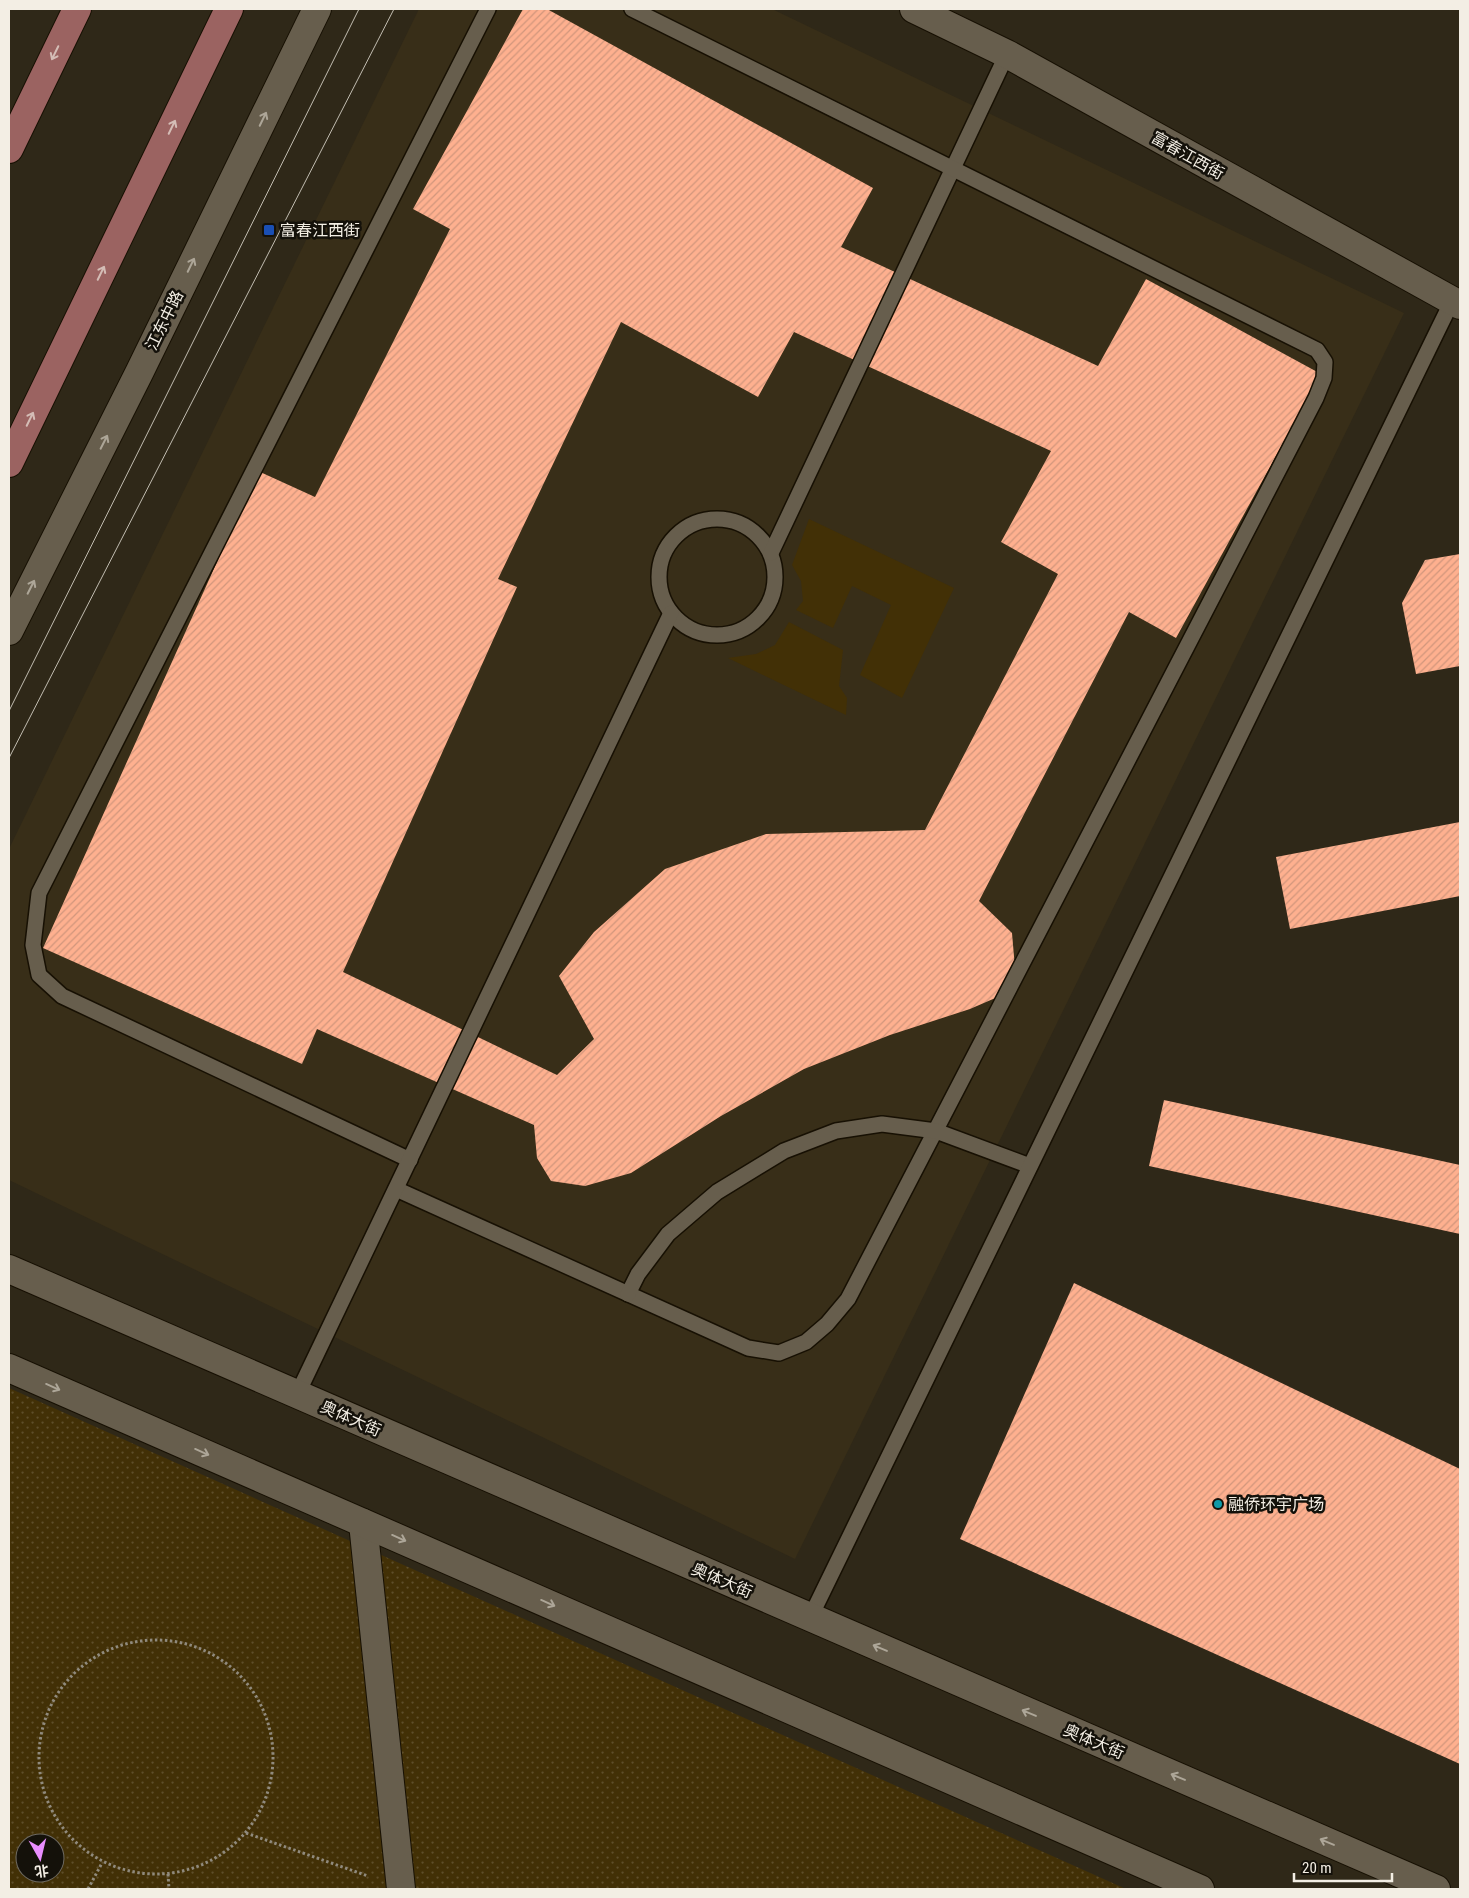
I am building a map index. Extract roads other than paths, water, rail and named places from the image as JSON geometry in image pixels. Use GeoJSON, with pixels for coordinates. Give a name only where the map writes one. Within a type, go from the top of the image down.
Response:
{"type":"FeatureCollection","features":[{"type":"Feature","properties":{"kind":"main road"},"geometry":{"type":"LineString","coordinates":[[9,149],[77,9]]}},
{"type":"Feature","properties":{"kind":"main road"},"geometry":{"type":"LineString","coordinates":[[9,463],[229,9]]}},
{"type":"Feature","properties":{"kind":"main road","name":"江东中路"},"geometry":{"type":"LineString","coordinates":[[9,631],[139,373],[318,9]]}},
{"type":"Feature","properties":{"kind":"main road","name":"富春江西街"},"geometry":{"type":"LineString","coordinates":[[914,9],[1007,54],[1458,297]]}},
{"type":"Feature","properties":{"kind":"main road","name":"奥体大街"},"geometry":{"type":"LineString","coordinates":[[9,1269],[1436,1889]]}},
{"type":"Feature","properties":{"kind":"main road"},"geometry":{"type":"LineString","coordinates":[[9,1368],[1200,1889]]}},
{"type":"Feature","properties":{"kind":"main road"},"geometry":{"type":"LineString","coordinates":[[363,1522],[401,1888]]}},
{"type":"Feature","properties":{"kind":"lane"},"geometry":{"type":"LineString","coordinates":[[410,1160],[62,996],[39,975],[34,945],[35,922],[39,894],[488,9]]}},
{"type":"Feature","properties":{"kind":"lane"},"geometry":{"type":"LineString","coordinates":[[396,1189],[748,1348],[779,1353],[806,1342],[827,1324],[848,1299],[1316,398],[1324,378],[1325,362],[1317,350],[632,9]]}},
{"type":"Feature","properties":{"kind":"lane"},"geometry":{"type":"LineString","coordinates":[[770,553],[1007,54]]}},
{"type":"Feature","properties":{"kind":"lane"},"geometry":{"type":"LineString","coordinates":[[810,1618],[1030,1166],[1458,297]]}},
{"type":"Feature","properties":{"kind":"lane"},"geometry":{"type":"LineString","coordinates":[[725,519],[744,525],[760,537],[770,553],[775,570],[774,589],[768,606],[756,620],[740,630],[722,635],[703,633],[686,626],[672,613],[662,596],[659,576],[662,557],[672,540],[687,527],[706,520],[725,519]]}},
{"type":"Feature","properties":{"kind":"lane"},"geometry":{"type":"LineString","coordinates":[[297,1395],[672,613]]}},
{"type":"Feature","properties":{"kind":"lane"},"geometry":{"type":"LineString","coordinates":[[628,1294],[638,1274],[668,1234],[717,1192],[784,1151],[836,1132],[882,1124],[936,1131],[1030,1166]]}},
{"type":"Feature","properties":{"kind":"tram line"},"geometry":{"type":"LineString","coordinates":[[9,711],[359,9]]}},
{"type":"Feature","properties":{"kind":"tram line"},"geometry":{"type":"LineString","coordinates":[[9,758],[394,9]]}},
{"type":"Feature","properties":{"kind":"place","name":"富春江西街"},"geometry":{"type":"Point","coordinates":[269,230]}},
{"type":"Feature","properties":{"kind":"place","name":"融侨环宇广场"},"geometry":{"type":"Point","coordinates":[1218,1504]}}]}
